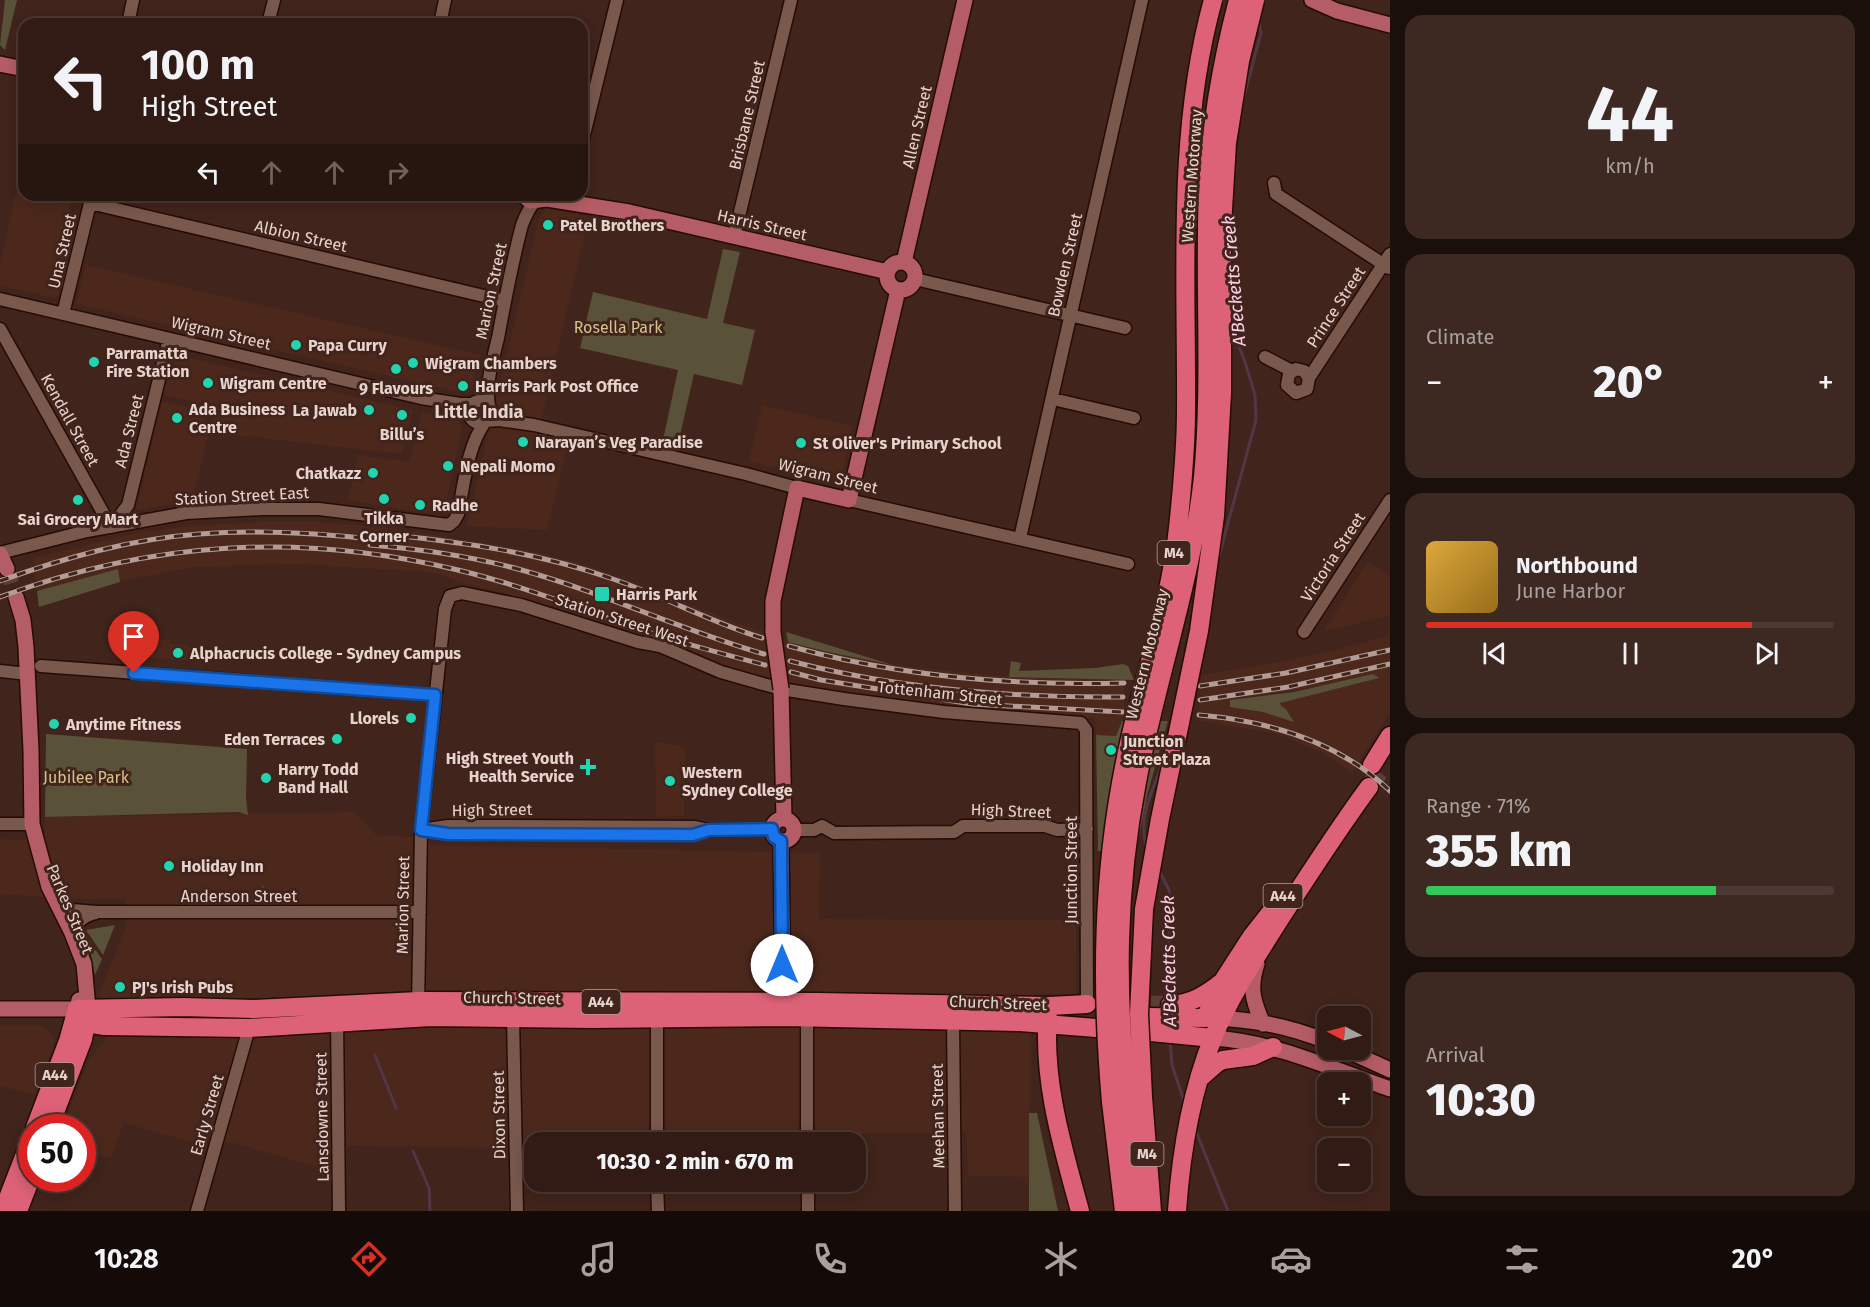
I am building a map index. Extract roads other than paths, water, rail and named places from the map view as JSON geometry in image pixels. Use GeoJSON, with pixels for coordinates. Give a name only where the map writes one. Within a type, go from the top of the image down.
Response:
{"type":"FeatureCollection","features":[{"type":"Feature","properties":{"kind":"highway","name":"Western Motorway"},"geometry":{"type":"LineString","coordinates":[[1152,1211],[1104,993],[1107,883],[1116,806],[1125,761],[1169,584],[1178,532],[1186,415],[1188,155],[1201,50],[1213,0]]}},
{"type":"Feature","properties":{"kind":"highway","name":"Western Motorway"},"geometry":{"type":"LineString","coordinates":[[1141,1211],[1127,1099],[1119,999],[1124,873],[1137,781],[1188,566],[1203,478],[1206,421],[1208,184],[1218,89],[1238,0]]}},
{"type":"Feature","properties":{"kind":"highway","name":"Western Motorway"},"geometry":{"type":"LineString","coordinates":[[1124,1211],[1127,1099],[1138,1014],[1143,920],[1149,876],[1199,631],[1215,516],[1222,393],[1222,226],[1227,143],[1240,61],[1255,0]]}},
{"type":"Feature","properties":{"kind":"highway","name":"A44"},"geometry":{"type":"LineString","coordinates":[[1204,1014],[1263,946],[1371,776],[1390,736]]}},
{"type":"Feature","properties":{"kind":"highway","name":"A44"},"geometry":{"type":"LineString","coordinates":[[1205,1037],[1204,1014],[1209,993],[1223,981],[1252,936],[1371,776],[1390,756]]}},
{"type":"Feature","properties":{"kind":"highway","name":"Church Street"},"geometry":{"type":"LineString","coordinates":[[82,1020],[183,1007],[337,1013],[418,1009],[785,1010],[817,1002],[1048,1015],[1096,1028]]}},
{"type":"Feature","properties":{"kind":"highway","name":"Church Street"},"geometry":{"type":"LineString","coordinates":[[785,1010],[806,1023],[953,1021],[1048,1015],[1087,1004]]}},
{"type":"Feature","properties":{"kind":"highway","name":"A44"},"geometry":{"type":"LineString","coordinates":[[1170,1005],[1184,1004],[1204,1014]]}},
{"type":"Feature","properties":{"kind":"highway","name":"Church Street"},"geometry":{"type":"LineString","coordinates":[[418,1009],[513,1018],[657,1010]]}},
{"type":"Feature","properties":{"kind":"highway","name":"Church Street"},"geometry":{"type":"LineString","coordinates":[[82,1020],[103,1026],[249,1028],[337,1013]]}},
{"type":"Feature","properties":{"kind":"highway"},"geometry":{"type":"LineString","coordinates":[[1177,1211],[1185,1142],[1199,1079],[1205,1037],[1150,1024],[1204,1014]]}},
{"type":"Feature","properties":{"kind":"highway"},"geometry":{"type":"LineString","coordinates":[[1048,1015],[1046,1059],[1048,1078],[1057,1126],[1080,1211]]}},
{"type":"Feature","properties":{"kind":"highway","name":"A44"},"geometry":{"type":"LineString","coordinates":[[40,1114],[82,1020]]}},
{"type":"Feature","properties":{"kind":"highway","name":"A44"},"geometry":{"type":"LineString","coordinates":[[53,1114],[82,1020]]}},
{"type":"Feature","properties":{"kind":"highway"},"geometry":{"type":"LineString","coordinates":[[1199,1079],[1216,1063],[1253,1056],[1273,1047]]}},
{"type":"Feature","properties":{"kind":"highway"},"geometry":{"type":"LineString","coordinates":[[3,1211],[18,1172]]}},
{"type":"Feature","properties":{"kind":"highway"},"geometry":{"type":"LineString","coordinates":[[18,1211],[25,1192]]}},
{"type":"Feature","properties":{"kind":"main road","name":"Allen Street"},"geometry":{"type":"LineString","coordinates":[[904,262],[965,0]]}},
{"type":"Feature","properties":{"kind":"main road"},"geometry":{"type":"LineString","coordinates":[[1312,0],[1338,6],[1390,24]]}},
{"type":"Feature","properties":{"kind":"main road"},"geometry":{"type":"LineString","coordinates":[[0,64],[18,68]]}},
{"type":"Feature","properties":{"kind":"main road","name":"Harris Street"},"geometry":{"type":"LineString","coordinates":[[588,201],[888,272]]}},
{"type":"Feature","properties":{"kind":"main road"},"geometry":{"type":"LineString","coordinates":[[896,262],[904,262],[912,267],[915,279],[910,287],[898,290],[889,284],[888,272],[896,262]]}},
{"type":"Feature","properties":{"kind":"main road"},"geometry":{"type":"LineString","coordinates":[[849,500],[898,290]]}},
{"type":"Feature","properties":{"kind":"main road"},"geometry":{"type":"LineString","coordinates":[[785,1010],[781,841],[774,837],[784,826],[781,688],[771,613],[797,488]]}},
{"type":"Feature","properties":{"kind":"main road","name":"Wigram Street"},"geometry":{"type":"LineString","coordinates":[[797,488],[849,500]]}},
{"type":"Feature","properties":{"kind":"main road"},"geometry":{"type":"LineString","coordinates":[[0,554],[7,569]]}},
{"type":"Feature","properties":{"kind":"main road","name":"Parkes Street"},"geometry":{"type":"LineString","coordinates":[[16,597],[34,670],[32,824],[28,841],[34,874],[76,967],[82,1020]]}},
{"type":"Feature","properties":{"kind":"main road","name":"Parkes Street"},"geometry":{"type":"LineString","coordinates":[[32,824],[44,874],[72,933],[87,975],[82,1020]]}},
{"type":"Feature","properties":{"kind":"main road"},"geometry":{"type":"LineString","coordinates":[[1263,946],[1252,981],[1254,999],[1263,1024]]}},
{"type":"Feature","properties":{"kind":"main road","name":"Church Street"},"geometry":{"type":"LineString","coordinates":[[0,1010],[82,1020]]}},
{"type":"Feature","properties":{"kind":"main road"},"geometry":{"type":"LineString","coordinates":[[1204,1014],[1263,1024],[1317,1038]]}},
{"type":"Feature","properties":{"kind":"main road","name":"Church Street"},"geometry":{"type":"LineString","coordinates":[[0,1018],[82,1020]]}},
{"type":"Feature","properties":{"kind":"main road"},"geometry":{"type":"LineString","coordinates":[[1205,1037],[1273,1047],[1390,1089]]}},
{"type":"Feature","properties":{"kind":"main road"},"geometry":{"type":"LineString","coordinates":[[1362,1060],[1390,1081]]}},
{"type":"Feature","properties":{"kind":"main road"},"geometry":{"type":"LineString","coordinates":[[1368,1060],[1390,1070]]}},
{"type":"Feature","properties":{"kind":"street"},"geometry":{"type":"LineString","coordinates":[[129,18],[133,0]]}},
{"type":"Feature","properties":{"kind":"street"},"geometry":{"type":"LineString","coordinates":[[270,18],[274,0]]}},
{"type":"Feature","properties":{"kind":"street"},"geometry":{"type":"LineString","coordinates":[[441,18],[445,0]]}},
{"type":"Feature","properties":{"kind":"street"},"geometry":{"type":"LineString","coordinates":[[588,118],[617,0]]}},
{"type":"Feature","properties":{"kind":"street","name":"Brisbane Street"},"geometry":{"type":"LineString","coordinates":[[734,237],[791,0]]}},
{"type":"Feature","properties":{"kind":"street","name":"Bowden Street"},"geometry":{"type":"LineString","coordinates":[[1020,538],[1142,0]]}},
{"type":"Feature","properties":{"kind":"street"},"geometry":{"type":"LineString","coordinates":[[1272,192],[1388,263]]}},
{"type":"Feature","properties":{"kind":"street","name":"Una Street"},"geometry":{"type":"LineString","coordinates":[[63,314],[91,201]]}},
{"type":"Feature","properties":{"kind":"street","name":"Albion Street"},"geometry":{"type":"LineString","coordinates":[[99,201],[505,301]]}},
{"type":"Feature","properties":{"kind":"street","name":"Marion Street"},"geometry":{"type":"LineString","coordinates":[[452,523],[458,514],[471,455],[479,431],[481,412],[488,391],[523,223],[531,206],[528,201]]}},
{"type":"Feature","properties":{"kind":"street","name":"Prince Street"},"geometry":{"type":"LineString","coordinates":[[1310,378],[1304,371],[1292,371],[1287,381],[1292,391],[1304,391],[1309,386],[1310,378],[1388,263]]}},
{"type":"Feature","properties":{"kind":"street"},"geometry":{"type":"LineString","coordinates":[[915,279],[1125,328]]}},
{"type":"Feature","properties":{"kind":"street","name":"Wigram Street"},"geometry":{"type":"LineString","coordinates":[[0,299],[746,474],[797,488]]}},
{"type":"Feature","properties":{"kind":"street","name":"Kendall Street"},"geometry":{"type":"LineString","coordinates":[[0,329],[111,527]]}},
{"type":"Feature","properties":{"kind":"street","name":"Ada Street"},"geometry":{"type":"LineString","coordinates":[[111,527],[128,506],[169,339]]}},
{"type":"Feature","properties":{"kind":"street"},"geometry":{"type":"LineString","coordinates":[[1265,357],[1292,371]]}},
{"type":"Feature","properties":{"kind":"street"},"geometry":{"type":"LineString","coordinates":[[1053,399],[1134,418]]}},
{"type":"Feature","properties":{"kind":"street","name":"Wigram Street"},"geometry":{"type":"LineString","coordinates":[[849,500],[1128,564]]}},
{"type":"Feature","properties":{"kind":"street","name":"Victoria Street"},"geometry":{"type":"LineString","coordinates":[[1304,632],[1390,500]]}},
{"type":"Feature","properties":{"kind":"street","name":"Station Street East"},"geometry":{"type":"LineString","coordinates":[[0,554],[111,527],[186,513],[319,509],[442,525],[452,523]]}},
{"type":"Feature","properties":{"kind":"street","name":"Station Street West"},"geometry":{"type":"LineString","coordinates":[[450,596],[462,593],[512,603],[638,642],[660,646],[720,672],[781,688]]}},
{"type":"Feature","properties":{"kind":"street","name":"Marion Street"},"geometry":{"type":"LineString","coordinates":[[418,1009],[421,830],[445,609],[450,596]]}},
{"type":"Feature","properties":{"kind":"street"},"geometry":{"type":"LineString","coordinates":[[0,671],[34,670],[435,695]]}},
{"type":"Feature","properties":{"kind":"street","name":"Tottenham Street"},"geometry":{"type":"LineString","coordinates":[[781,688],[944,712],[1076,722],[1085,726],[1086,736]]}},
{"type":"Feature","properties":{"kind":"street","name":"Junction Street"},"geometry":{"type":"LineString","coordinates":[[1086,736],[1087,1004]]}},
{"type":"Feature","properties":{"kind":"street"},"geometry":{"type":"LineString","coordinates":[[0,824],[32,824]]}},
{"type":"Feature","properties":{"kind":"street","name":"High Street"},"geometry":{"type":"LineString","coordinates":[[421,830],[448,834],[693,835],[709,830],[784,826],[814,830],[822,826],[834,833],[954,832],[963,826],[1045,826],[1057,830],[1088,829]]}},
{"type":"Feature","properties":{"kind":"street","name":"Anderson Street"},"geometry":{"type":"LineString","coordinates":[[59,909],[97,912],[420,912]]}},
{"type":"Feature","properties":{"kind":"street"},"geometry":{"type":"LineString","coordinates":[[72,933],[83,918],[97,912]]}},
{"type":"Feature","properties":{"kind":"street"},"geometry":{"type":"LineString","coordinates":[[807,1132],[806,1023],[810,1008],[817,1002]]}},
{"type":"Feature","properties":{"kind":"street"},"geometry":{"type":"LineString","coordinates":[[657,1010],[657,1132]]}},
{"type":"Feature","properties":{"kind":"street","name":"Lansdowne Street"},"geometry":{"type":"LineString","coordinates":[[337,1013],[339,1211]]}},
{"type":"Feature","properties":{"kind":"street","name":"Dixon Street"},"geometry":{"type":"LineString","coordinates":[[513,1018],[517,1211]]}},
{"type":"Feature","properties":{"kind":"street","name":"Meehan Street"},"geometry":{"type":"LineString","coordinates":[[953,1021],[955,1211]]}},
{"type":"Feature","properties":{"kind":"street","name":"Early Street"},"geometry":{"type":"LineString","coordinates":[[197,1211],[249,1028]]}},
{"type":"Feature","properties":{"kind":"street"},"geometry":{"type":"LineString","coordinates":[[657,1192],[658,1211]]}},
{"type":"Feature","properties":{"kind":"street"},"geometry":{"type":"LineString","coordinates":[[807,1192],[808,1211]]}},
{"type":"Feature","properties":{"kind":"waterway","name":"A'Becketts Creek"},"geometry":{"type":"LineString","coordinates":[[1243,100],[1261,33],[1259,24]]}},
{"type":"Feature","properties":{"kind":"waterway","name":"A'Becketts Creek"},"geometry":{"type":"LineString","coordinates":[[1218,560],[1256,420],[1255,395],[1236,339],[1231,281]]}},
{"type":"Feature","properties":{"kind":"waterway","name":"A'Becketts Creek"},"geometry":{"type":"LineString","coordinates":[[1147,848],[1144,838],[1145,817],[1162,765]]}},
{"type":"Feature","properties":{"kind":"waterway","name":"A'Becketts Creek"},"geometry":{"type":"LineString","coordinates":[[1159,870],[1169,890],[1172,907],[1165,980],[1167,1001]]}},
{"type":"Feature","properties":{"kind":"waterway"},"geometry":{"type":"LineString","coordinates":[[263,887],[265,899]]}},
{"type":"Feature","properties":{"kind":"waterway","name":"A'Becketts Creek"},"geometry":{"type":"LineString","coordinates":[[1170,1041],[1172,1065],[1185,1104]]}},
{"type":"Feature","properties":{"kind":"waterway"},"geometry":{"type":"LineString","coordinates":[[375,1055],[396,1108]]}},
{"type":"Feature","properties":{"kind":"waterway","name":"A'Becketts Creek"},"geometry":{"type":"LineString","coordinates":[[1195,1129],[1228,1211]]}},
{"type":"Feature","properties":{"kind":"waterway"},"geometry":{"type":"LineString","coordinates":[[413,1151],[429,1188],[430,1211]]}},
{"type":"Feature","properties":{"kind":"tunnel"},"geometry":{"type":"LineString","coordinates":[[7,569],[16,597]]}},
{"type":"Feature","properties":{"kind":"tunnel"},"geometry":{"type":"LineString","coordinates":[[1369,787],[1380,771]]}},
{"type":"Feature","properties":{"kind":"tunnel"},"geometry":{"type":"LineString","coordinates":[[1124,1004],[1170,1005]]}},
{"type":"Feature","properties":{"kind":"railway"},"geometry":{"type":"LineString","coordinates":[[0,581],[98,551],[173,537],[267,532],[381,540]]}},
{"type":"Feature","properties":{"kind":"railway"},"geometry":{"type":"LineString","coordinates":[[373,533],[493,548],[552,561],[629,585],[762,638]]}},
{"type":"Feature","properties":{"kind":"railway"},"geometry":{"type":"LineString","coordinates":[[370,545],[445,554],[518,569],[764,654]]}},
{"type":"Feature","properties":{"kind":"railway"},"geometry":{"type":"LineString","coordinates":[[0,597],[57,578],[113,564],[170,554],[227,548],[284,547],[341,550],[399,558],[481,576],[655,634],[765,665]]}},
{"type":"Feature","properties":{"kind":"railway"},"geometry":{"type":"LineString","coordinates":[[789,646],[871,665],[955,677],[1039,683],[1124,683]]}},
{"type":"Feature","properties":{"kind":"railway"},"geometry":{"type":"LineString","coordinates":[[1200,686],[1286,673],[1390,650]]}},
{"type":"Feature","properties":{"kind":"railway"},"geometry":{"type":"LineString","coordinates":[[790,661],[872,679],[955,690],[1039,696],[1123,697]]}},
{"type":"Feature","properties":{"kind":"railway"},"geometry":{"type":"LineString","coordinates":[[1200,700],[1288,687],[1390,664]]}},
{"type":"Feature","properties":{"kind":"railway"},"geometry":{"type":"LineString","coordinates":[[791,672],[821,680],[972,704],[1123,712]]}},
{"type":"Feature","properties":{"kind":"railway"},"geometry":{"type":"LineString","coordinates":[[1199,715],[1251,723],[1302,737],[1348,759],[1390,791]]}},
{"type":"Feature","properties":{"kind":"place","name":"Patel Brothers"},"geometry":{"type":"Point","coordinates":[548,225]}},
{"type":"Feature","properties":{"kind":"place","name":"Papa Curry"},"geometry":{"type":"Point","coordinates":[296,345]}},
{"type":"Feature","properties":{"kind":"place","name":"Parramatta Fire Station"},"geometry":{"type":"Point","coordinates":[94,362]}},
{"type":"Feature","properties":{"kind":"place","name":"Wigram Chambers"},"geometry":{"type":"Point","coordinates":[413,363]}},
{"type":"Feature","properties":{"kind":"place","name":"9 Flavours"},"geometry":{"type":"Point","coordinates":[396,369]}},
{"type":"Feature","properties":{"kind":"place","name":"Wigram Centre"},"geometry":{"type":"Point","coordinates":[208,383]}},
{"type":"Feature","properties":{"kind":"place","name":"Harris Park Post Office"},"geometry":{"type":"Point","coordinates":[463,386]}},
{"type":"Feature","properties":{"kind":"place","name":"La Jawab"},"geometry":{"type":"Point","coordinates":[369,410]}},
{"type":"Feature","properties":{"kind":"place","name":"Billu’s"},"geometry":{"type":"Point","coordinates":[402,415]}},
{"type":"Feature","properties":{"kind":"place","name":"Ada Business Centre"},"geometry":{"type":"Point","coordinates":[177,418]}},
{"type":"Feature","properties":{"kind":"place","name":"Narayan’s Veg Paradise"},"geometry":{"type":"Point","coordinates":[523,442]}},
{"type":"Feature","properties":{"kind":"place","name":"St Oliver's Primary School"},"geometry":{"type":"Point","coordinates":[801,443]}},
{"type":"Feature","properties":{"kind":"place","name":"Nepali Momo"},"geometry":{"type":"Point","coordinates":[448,466]}},
{"type":"Feature","properties":{"kind":"place","name":"Chatkazz"},"geometry":{"type":"Point","coordinates":[373,473]}},
{"type":"Feature","properties":{"kind":"place","name":"Tikka Corner"},"geometry":{"type":"Point","coordinates":[384,499]}},
{"type":"Feature","properties":{"kind":"place","name":"Sai Grocery Mart"},"geometry":{"type":"Point","coordinates":[78,500]}},
{"type":"Feature","properties":{"kind":"place","name":"Radhe"},"geometry":{"type":"Point","coordinates":[420,505]}},
{"type":"Feature","properties":{"kind":"place","name":"Harris Park"},"geometry":{"type":"Point","coordinates":[602,594]}},
{"type":"Feature","properties":{"kind":"place","name":"Alphacrucis College - Sydney Campus"},"geometry":{"type":"Point","coordinates":[178,653]}},
{"type":"Feature","properties":{"kind":"place","name":"Llorels"},"geometry":{"type":"Point","coordinates":[411,718]}},
{"type":"Feature","properties":{"kind":"place","name":"Anytime Fitness"},"geometry":{"type":"Point","coordinates":[54,724]}},
{"type":"Feature","properties":{"kind":"place","name":"Eden Terraces"},"geometry":{"type":"Point","coordinates":[337,739]}},
{"type":"Feature","properties":{"kind":"place","name":"Junction Street Plaza"},"geometry":{"type":"Point","coordinates":[1111,750]}},
{"type":"Feature","properties":{"kind":"place","name":"High Street Youth Health Service"},"geometry":{"type":"Point","coordinates":[588,767]}},
{"type":"Feature","properties":{"kind":"place","name":"Harry Todd Band Hall"},"geometry":{"type":"Point","coordinates":[266,778]}},
{"type":"Feature","properties":{"kind":"place","name":"Western Sydney College"},"geometry":{"type":"Point","coordinates":[670,781]}},
{"type":"Feature","properties":{"kind":"place","name":"Holiday Inn"},"geometry":{"type":"Point","coordinates":[169,866]}},
{"type":"Feature","properties":{"kind":"place","name":"PJ's Irish Pubs"},"geometry":{"type":"Point","coordinates":[120,987]}},
{"type":"Feature","properties":{"kind":"district","name":"Little India"},"geometry":{"type":"Point","coordinates":[479,412]}},
{"type":"Feature","properties":{"kind":"park label","name":"Rosella Park"},"geometry":{"type":"Point","coordinates":[618,327]}},
{"type":"Feature","properties":{"kind":"park label","name":"Jubilee Park"},"geometry":{"type":"Point","coordinates":[86,777]}}]}
